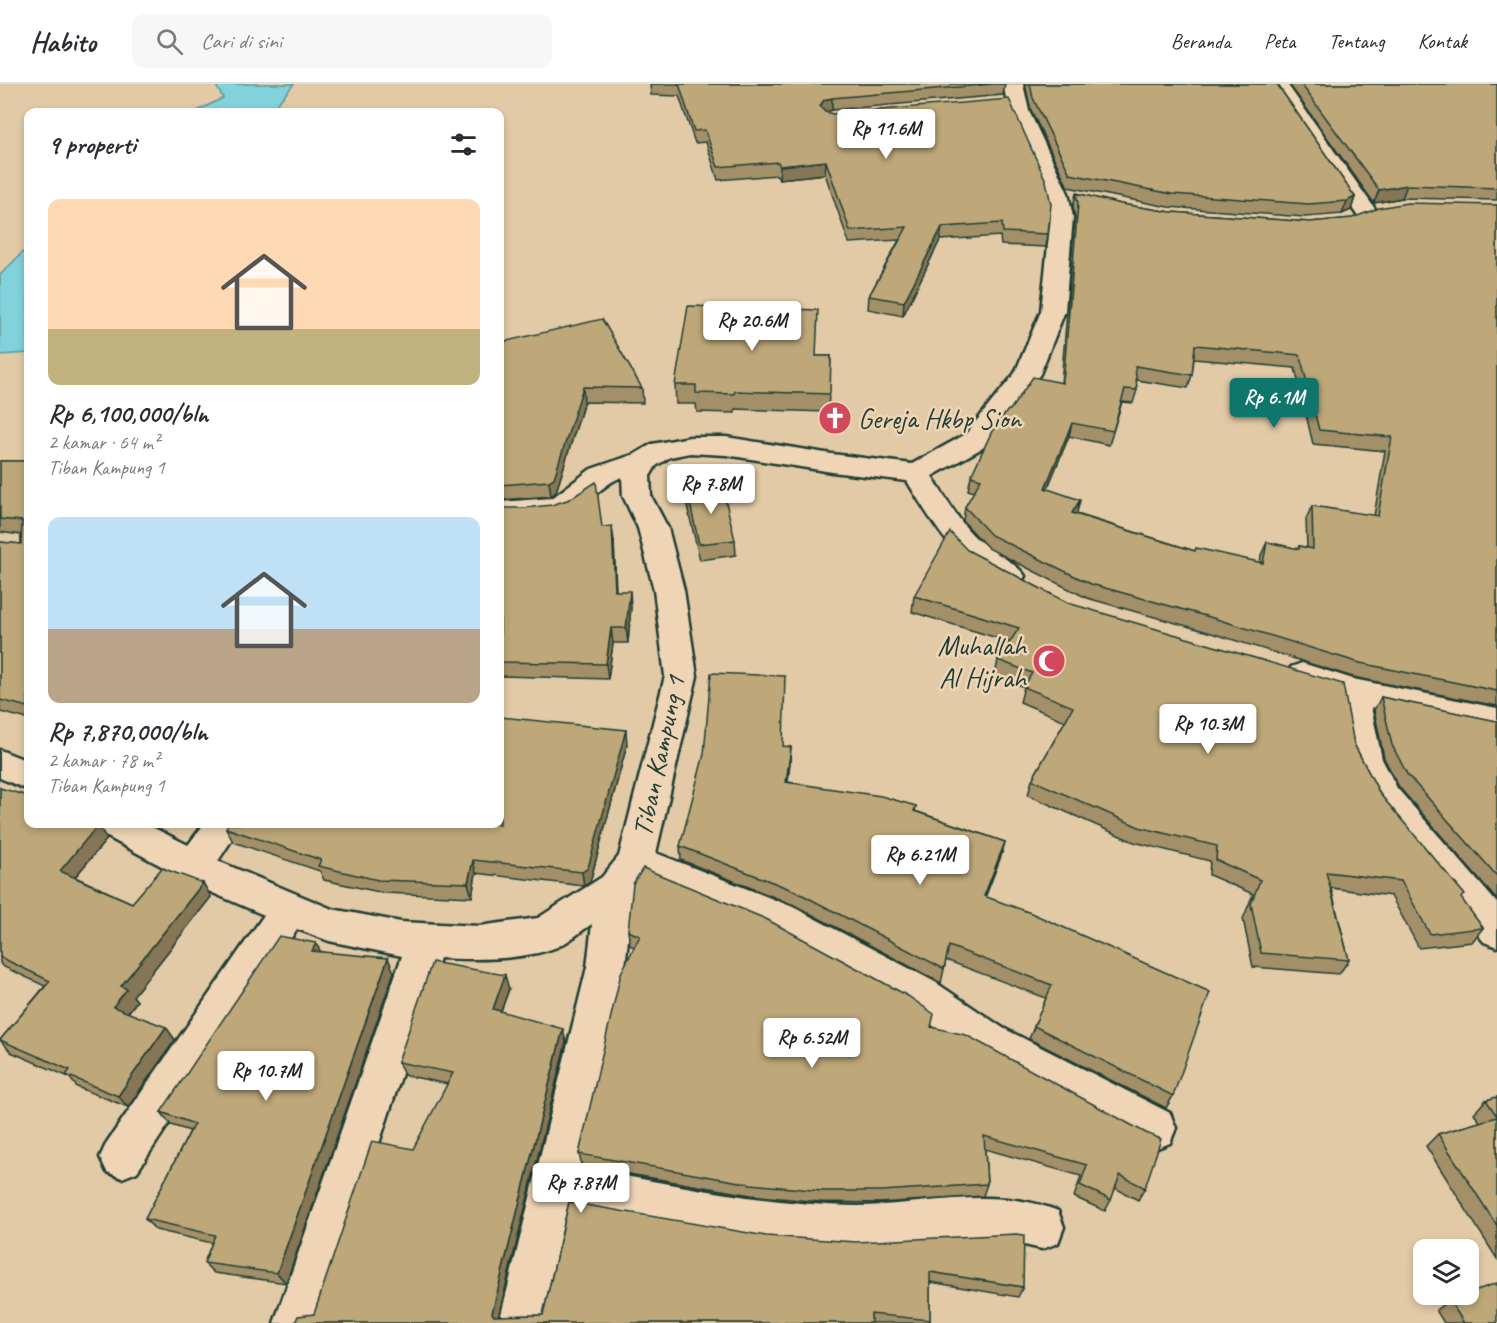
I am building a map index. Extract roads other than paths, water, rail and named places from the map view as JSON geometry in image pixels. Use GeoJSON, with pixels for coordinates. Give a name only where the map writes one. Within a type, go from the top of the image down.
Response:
{"type":"FeatureCollection","features":[{"type":"Feature","properties":{"kind":"street"},"geometry":{"type":"LineString","coordinates":[[1277,84],[1377,211],[1347,222]]}},
{"type":"Feature","properties":{"kind":"street"},"geometry":{"type":"LineString","coordinates":[[504,511],[547,510],[562,505],[601,475],[645,460],[662,450],[690,445],[726,446],[832,463],[916,473],[976,440],[1028,374],[1053,311],[1062,217],[1067,196],[1010,96]]}},
{"type":"Feature","properties":{"kind":"street","name":"Tiban Kampung 1"},"geometry":{"type":"LineString","coordinates":[[522,1323],[552,1185],[606,967],[625,875],[681,676],[669,590],[653,528],[637,496],[636,476],[645,460]]}},
{"type":"Feature","properties":{"kind":"street"},"geometry":{"type":"LineString","coordinates":[[916,473],[955,535],[976,557],[1036,589]]}},
{"type":"Feature","properties":{"kind":"street"},"geometry":{"type":"LineString","coordinates":[[1274,666],[1352,691],[1497,722]]}},
{"type":"Feature","properties":{"kind":"street"},"geometry":{"type":"LineString","coordinates":[[1352,691],[1357,727],[1365,759],[1385,798],[1497,930]]}},
{"type":"Feature","properties":{"kind":"street"},"geometry":{"type":"LineString","coordinates":[[0,762],[24,774]]}},
{"type":"Feature","properties":{"kind":"street"},"geometry":{"type":"LineString","coordinates":[[123,828],[194,866],[329,925],[401,939],[479,943],[546,934],[625,875],[780,918],[921,995],[989,1041],[1155,1128]]}},
{"type":"Feature","properties":{"kind":"street"},"geometry":{"type":"LineString","coordinates":[[194,866],[221,828]]}},
{"type":"Feature","properties":{"kind":"street"},"geometry":{"type":"LineString","coordinates":[[122,1157],[289,909]]}},
{"type":"Feature","properties":{"kind":"street"},"geometry":{"type":"LineString","coordinates":[[297,1323],[427,940]]}},
{"type":"Feature","properties":{"kind":"street"},"geometry":{"type":"LineString","coordinates":[[552,1185],[766,1222],[854,1228],[1011,1220],[1042,1227]]}},
{"type":"Feature","properties":{"kind":"water"},"geometry":{"type":"Polygon","coordinates":[[[215,84],[294,84],[273,108],[203,108],[223,98],[215,84]]]}},
{"type":"Feature","properties":{"kind":"water"},"geometry":{"type":"Polygon","coordinates":[[[24,251],[24,353],[0,355],[0,275],[24,251]]]}},
{"type":"Feature","properties":{"kind":"place","name":"Gereja Hkbp Sion"},"geometry":{"type":"Point","coordinates":[835,418]}},
{"type":"Feature","properties":{"kind":"place","name":"Muhallah Al Hijrah"},"geometry":{"type":"Point","coordinates":[1049,661]}}]}
